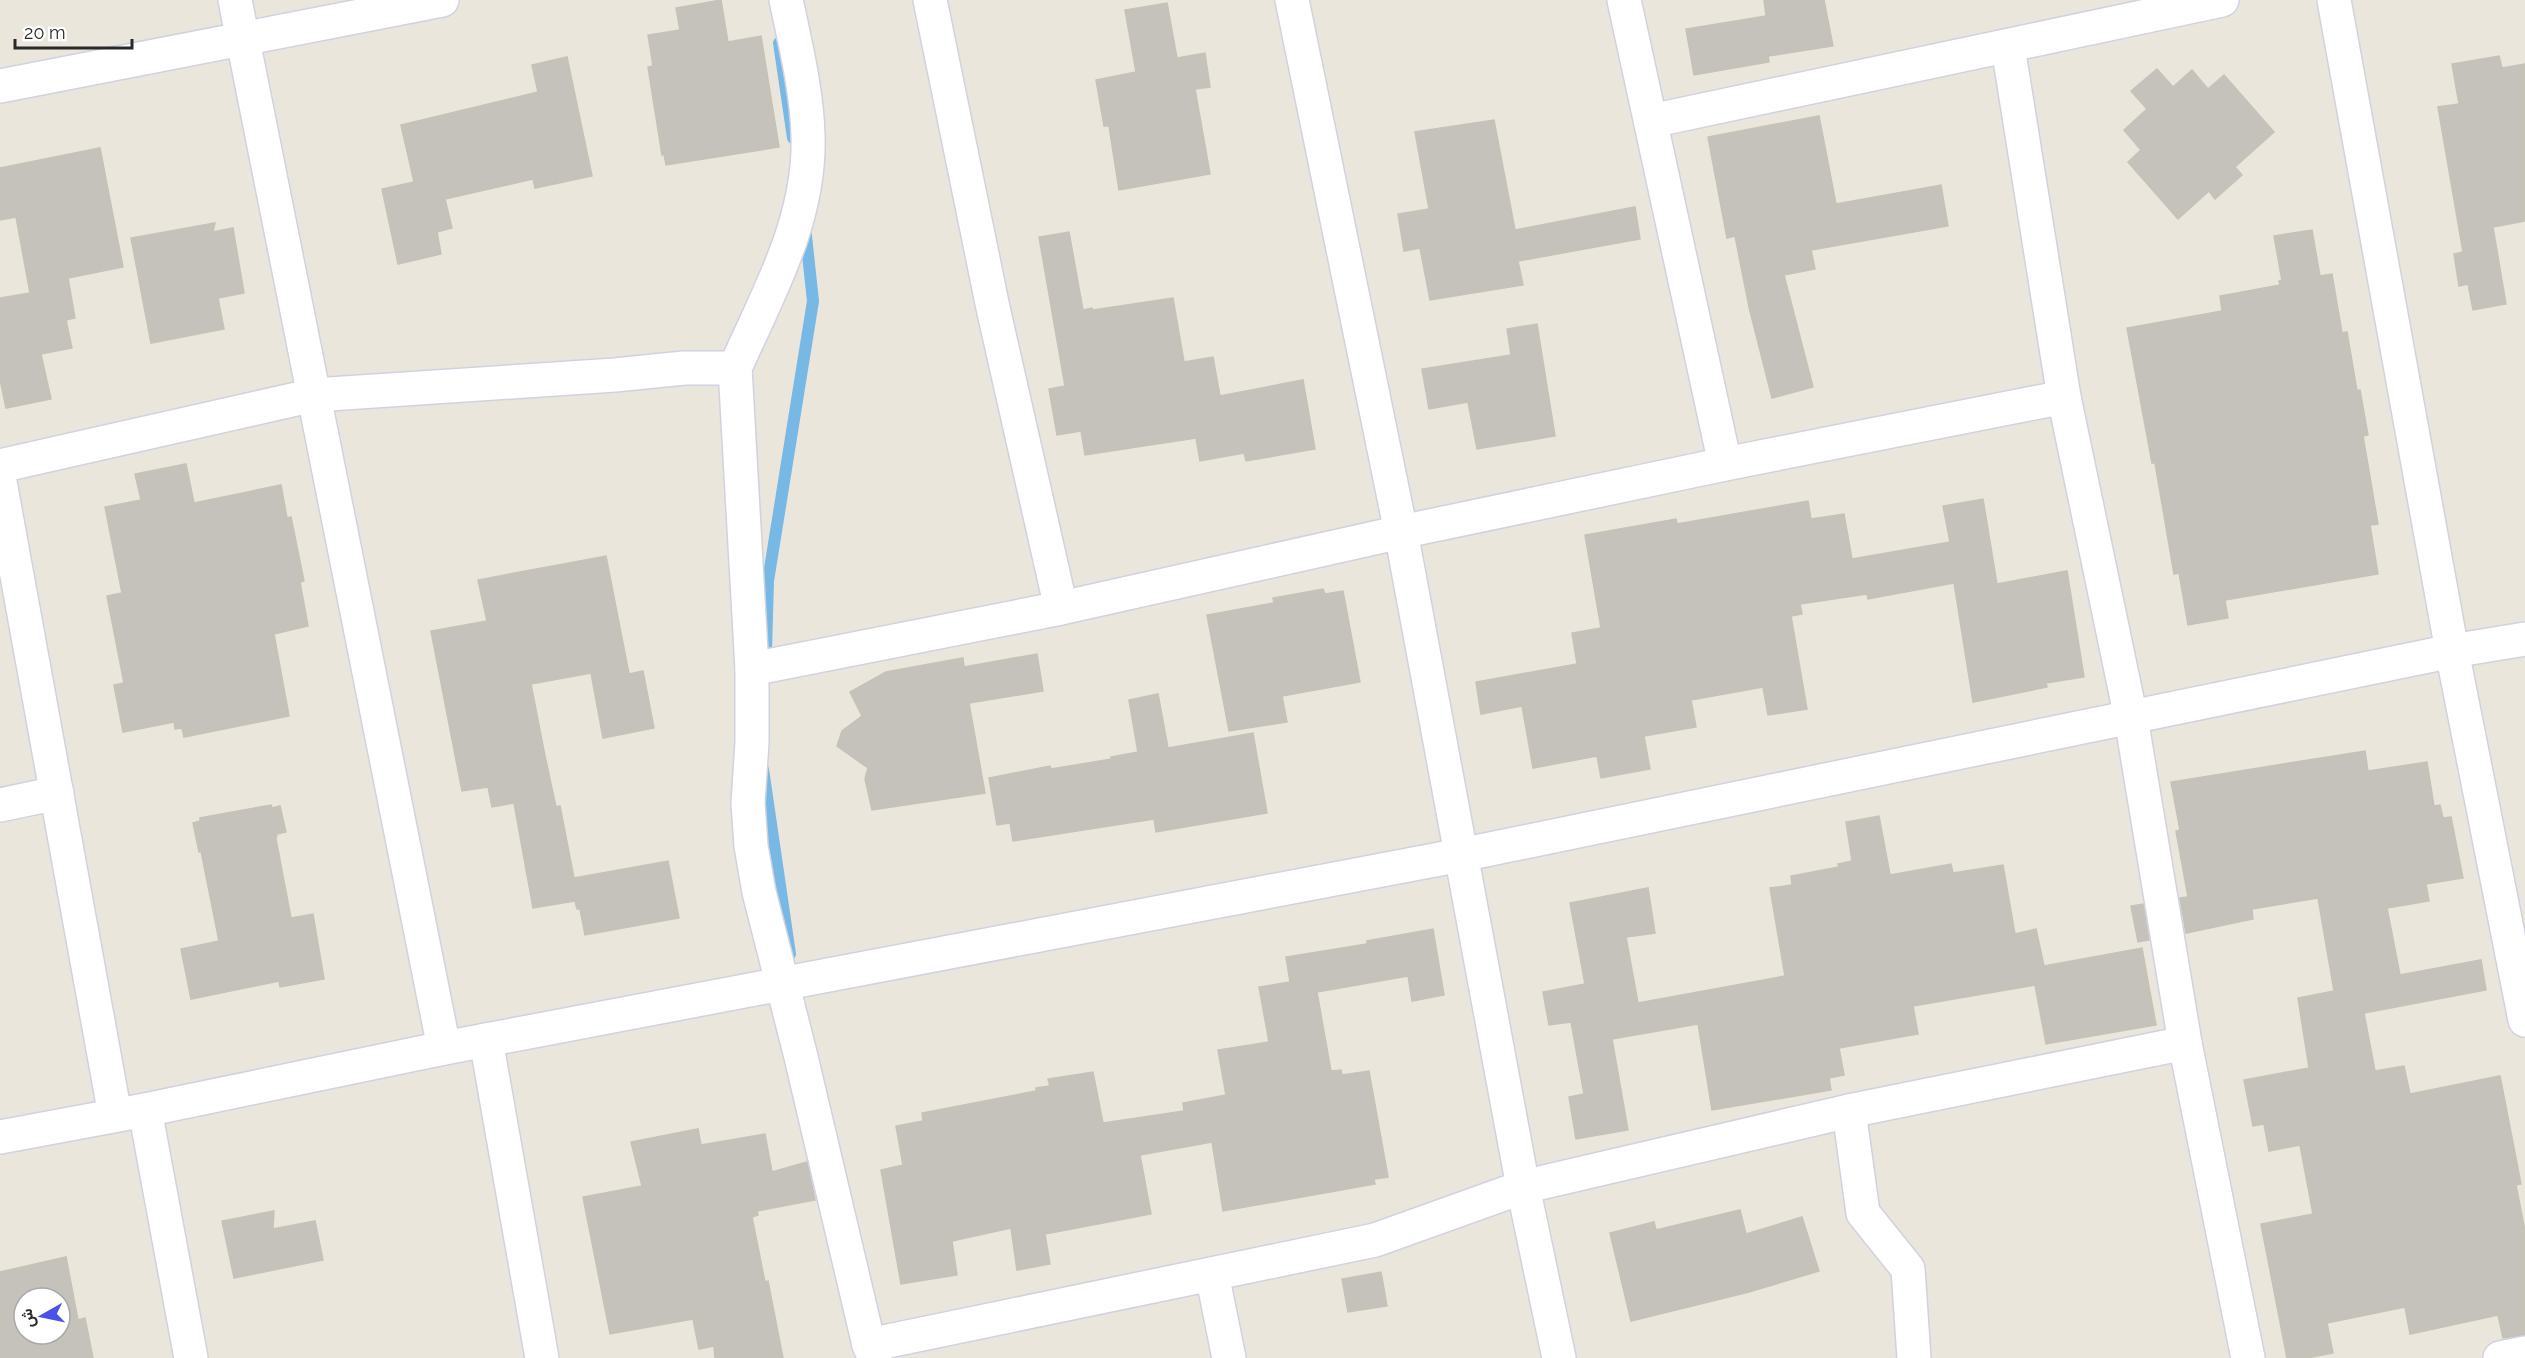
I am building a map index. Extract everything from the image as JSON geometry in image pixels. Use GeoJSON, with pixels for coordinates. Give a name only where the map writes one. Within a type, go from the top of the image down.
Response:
{"type":"FeatureCollection","features":[{"type":"Feature","properties":{"kind":"street"},"geometry":{"type":"LineString","coordinates":[[235,0],[444,1048]]}},
{"type":"Feature","properties":{"kind":"street"},"geometry":{"type":"LineString","coordinates":[[0,86],[442,0]]}},
{"type":"Feature","properties":{"kind":"street"},"geometry":{"type":"LineString","coordinates":[[786,0],[797,51],[808,135],[802,201],[786,254],[735,368],[752,669],[752,742],[748,803],[759,892],[872,1351],[1212,1274],[1375,1240],[1523,1187],[1849,1111],[2185,1043]]}},
{"type":"Feature","properties":{"kind":"street"},"geometry":{"type":"LineString","coordinates":[[930,0],[993,308],[1061,608]]}},
{"type":"Feature","properties":{"kind":"street"},"geometry":{"type":"LineString","coordinates":[[1292,0],[1401,532],[1523,1187],[1559,1358]]}},
{"type":"Feature","properties":{"kind":"street"},"geometry":{"type":"LineString","coordinates":[[1624,0],[1725,464]]}},
{"type":"Feature","properties":{"kind":"street"},"geometry":{"type":"LineString","coordinates":[[1651,121],[2222,0]]}},
{"type":"Feature","properties":{"kind":"street"},"geometry":{"type":"LineString","coordinates":[[2334,0],[2452,651],[2523,1000]]}},
{"type":"Feature","properties":{"kind":"street"},"geometry":{"type":"LineString","coordinates":[[2008,47],[2064,397],[2131,718],[2185,1043],[2248,1358]]}},
{"type":"Feature","properties":{"kind":"street"},"geometry":{"type":"LineString","coordinates":[[0,466],[314,395],[615,375],[684,368],[735,368]]}},
{"type":"Feature","properties":{"kind":"street"},"geometry":{"type":"LineString","coordinates":[[752,669],[1061,608],[1401,532],[1725,464],[2064,397]]}},
{"type":"Feature","properties":{"kind":"street"},"geometry":{"type":"LineString","coordinates":[[0,482],[57,793],[130,1112],[191,1358]]}},
{"type":"Feature","properties":{"kind":"street"},"geometry":{"type":"LineString","coordinates":[[0,1137],[444,1048],[1461,855],[2452,651],[2525,639]]}},
{"type":"Feature","properties":{"kind":"street"},"geometry":{"type":"LineString","coordinates":[[0,805],[57,793]]}},
{"type":"Feature","properties":{"kind":"street"},"geometry":{"type":"LineString","coordinates":[[486,1040],[542,1358]]}},
{"type":"Feature","properties":{"kind":"street"},"geometry":{"type":"LineString","coordinates":[[1849,1111],[1863,1213],[1908,1269],[1914,1358]]}},
{"type":"Feature","properties":{"kind":"street"},"geometry":{"type":"LineString","coordinates":[[1212,1274],[1229,1358]]}},
{"type":"Feature","properties":{"kind":"street"},"geometry":{"type":"LineString","coordinates":[[2500,1358],[2525,1353]]}},
{"type":"Feature","properties":{"kind":"building"},"geometry":{"type":"Polygon","coordinates":[[[721,0],[728,42],[761,36],[779,147],[666,165],[664,154],[662,155],[648,67],[653,66],[648,35],[680,30],[676,8],[721,0]]]}},
{"type":"Feature","properties":{"kind":"building"},"geometry":{"type":"Polygon","coordinates":[[[1764,0],[1824,0],[1833,46],[1768,56],[1769,62],[1694,75],[1686,29],[1766,16],[1764,0]]]}},
{"type":"Feature","properties":{"kind":"building"},"geometry":{"type":"Polygon","coordinates":[[[1167,3],[1177,58],[1205,53],[1210,87],[1195,89],[1210,174],[1119,190],[1109,126],[1104,126],[1096,80],[1136,72],[1125,10],[1167,3]]]}},
{"type":"Feature","properties":{"kind":"building"},"geometry":{"type":"Polygon","coordinates":[[[2499,56],[2502,68],[2525,64],[2525,221],[2493,227],[2506,304],[2473,310],[2468,284],[2459,286],[2454,254],[2463,252],[2438,107],[2459,104],[2452,64],[2499,56]]]}},
{"type":"Feature","properties":{"kind":"building"},"geometry":{"type":"Polygon","coordinates":[[[567,57],[592,176],[535,188],[533,179],[445,199],[452,228],[437,232],[441,254],[398,264],[382,189],[414,182],[401,125],[538,92],[532,65],[567,57]]]}},
{"type":"Feature","properties":{"kind":"building"},"geometry":{"type":"Polygon","coordinates":[[[2157,69],[2173,87],[2192,70],[2208,89],[2224,75],[2274,132],[2235,167],[2242,175],[2215,199],[2209,191],[2178,219],[2128,162],[2141,150],[2124,130],[2147,109],[2131,91],[2157,69]]]}},
{"type":"Feature","properties":{"kind":"building"},"geometry":{"type":"Polygon","coordinates":[[[1819,116],[1836,204],[1941,185],[1948,226],[1811,250],[1815,269],[1784,275],[1813,387],[1772,398],[1749,307],[1735,236],[1727,238],[1708,137],[1819,116]]]}},
{"type":"Feature","properties":{"kind":"building"},"geometry":{"type":"Polygon","coordinates":[[[1494,120],[1515,230],[1635,207],[1640,239],[1518,261],[1523,285],[1430,300],[1420,248],[1404,251],[1398,214],[1429,209],[1415,132],[1494,120]]]}},
{"type":"Feature","properties":{"kind":"building"},"geometry":{"type":"Polygon","coordinates":[[[100,148],[123,267],[68,278],[75,318],[66,320],[72,348],[41,354],[51,399],[6,408],[0,379],[0,298],[30,293],[16,217],[0,220],[0,168],[100,148]]]}},
{"type":"Feature","properties":{"kind":"building"},"geometry":{"type":"Polygon","coordinates":[[[215,223],[213,232],[233,228],[244,293],[218,298],[224,329],[151,343],[131,238],[215,223]]]}},
{"type":"Feature","properties":{"kind":"building"},"geometry":{"type":"Polygon","coordinates":[[[2312,230],[2320,276],[2332,274],[2342,333],[2347,332],[2357,391],[2360,390],[2368,435],[2363,436],[2378,524],[2370,525],[2378,574],[2225,600],[2228,618],[2188,625],[2179,573],[2174,574],[2155,463],[2152,463],[2127,328],[2222,311],[2220,296],[2280,285],[2279,281],[2282,281],[2274,236],[2312,230]]]}},
{"type":"Feature","properties":{"kind":"building"},"geometry":{"type":"Polygon","coordinates":[[[1069,232],[1083,310],[1173,298],[1184,362],[1213,357],[1220,396],[1303,380],[1315,449],[1246,461],[1244,453],[1200,461],[1196,438],[1085,455],[1081,431],[1057,435],[1049,389],[1065,386],[1039,237],[1069,232]]]}},
{"type":"Feature","properties":{"kind":"building"},"geometry":{"type":"Polygon","coordinates":[[[1537,324],[1555,436],[1477,449],[1468,402],[1429,409],[1422,369],[1511,355],[1507,329],[1537,324]]]}},
{"type":"Feature","properties":{"kind":"building"},"geometry":{"type":"Polygon","coordinates":[[[186,464],[194,503],[281,485],[287,518],[291,517],[304,581],[300,582],[308,626],[274,634],[289,716],[184,737],[182,728],[175,729],[174,722],[123,732],[114,685],[124,683],[107,596],[122,593],[105,507],[141,500],[135,474],[186,464]]]}},
{"type":"Feature","properties":{"kind":"building"},"geometry":{"type":"Polygon","coordinates":[[[1983,499],[1997,584],[2067,571],[2084,677],[2046,683],[2047,687],[1973,702],[1954,583],[1868,599],[1867,594],[1800,604],[1802,614],[1791,616],[1807,709],[1768,715],[1763,687],[1691,700],[1696,727],[1644,736],[1650,769],[1601,778],[1597,756],[1533,768],[1522,706],[1481,714],[1476,682],[1577,664],[1572,633],[1601,628],[1585,535],[1676,519],[1677,524],[1808,501],[1811,519],[1844,514],[1852,559],[1950,542],[1943,506],[1983,499]]]}},
{"type":"Feature","properties":{"kind":"building"},"geometry":{"type":"Polygon","coordinates":[[[606,556],[629,674],[643,671],[654,728],[603,738],[591,673],[531,684],[545,756],[556,807],[560,806],[574,878],[668,861],[679,918],[585,935],[580,909],[577,909],[575,901],[533,908],[514,803],[492,807],[488,787],[462,791],[431,631],[487,621],[478,580],[606,556]]]}},
{"type":"Feature","properties":{"kind":"building"},"geometry":{"type":"Polygon","coordinates":[[[1323,589],[1325,594],[1343,591],[1360,682],[1282,696],[1287,722],[1229,731],[1207,615],[1274,603],[1273,598],[1323,589]]]}},
{"type":"Feature","properties":{"kind":"building"},"geometry":{"type":"Polygon","coordinates":[[[1037,654],[1043,691],[969,703],[985,793],[872,810],[865,779],[868,768],[837,746],[842,731],[862,716],[850,692],[886,672],[963,658],[964,667],[1037,654]]]}},
{"type":"Feature","properties":{"kind":"building"},"geometry":{"type":"Polygon","coordinates":[[[1158,694],[1168,748],[1253,733],[1267,813],[1156,832],[1154,819],[1013,841],[1010,823],[997,825],[989,778],[1050,766],[1051,769],[1112,759],[1111,757],[1138,752],[1129,700],[1158,694]]]}},
{"type":"Feature","properties":{"kind":"building"},"geometry":{"type":"Polygon","coordinates":[[[2365,751],[2368,771],[2427,762],[2434,806],[2440,805],[2443,818],[2451,817],[2463,878],[2426,884],[2429,901],[2387,908],[2400,975],[2481,960],[2486,990],[2364,1013],[2375,1071],[2404,1066],[2410,1094],[2500,1076],[2521,1184],[2516,1185],[2525,1231],[2525,1335],[2503,1338],[2498,1315],[2410,1334],[2405,1307],[2327,1323],[2333,1353],[2307,1358],[2287,1358],[2261,1224],[2313,1214],[2300,1145],[2269,1151],[2264,1124],[2253,1126],[2244,1080],[2309,1068],[2298,998],[2334,991],[2318,898],[2252,909],[2253,919],[2186,933],[2180,898],[2188,897],[2176,831],[2180,830],[2171,782],[2365,751]]]}},
{"type":"Feature","properties":{"kind":"building"},"geometry":{"type":"Polygon","coordinates":[[[271,805],[272,808],[280,806],[286,832],[277,834],[276,839],[291,918],[313,914],[324,979],[280,987],[279,981],[191,999],[181,949],[219,941],[193,823],[200,821],[200,818],[271,805]]]}},
{"type":"Feature","properties":{"kind":"building"},"geometry":{"type":"Polygon","coordinates":[[[1879,816],[1890,875],[1951,864],[1953,873],[2003,865],[2015,934],[2036,929],[2044,966],[2142,948],[2156,1025],[2046,1044],[2035,985],[1913,1006],[1918,1034],[1839,1048],[1844,1075],[1829,1078],[1831,1090],[1712,1110],[1698,1024],[1612,1039],[1628,1130],[1576,1139],[1569,1097],[1584,1094],[1571,1022],[1549,1025],[1543,992],[1585,984],[1570,903],[1648,888],[1655,933],[1626,937],[1638,1003],[1785,976],[1770,888],[1792,885],[1791,876],[1839,867],[1838,864],[1852,861],[1846,822],[1879,816]]]}},
{"type":"Feature","properties":{"kind":"building"},"geometry":{"type":"Polygon","coordinates":[[[2143,904],[2149,940],[2138,942],[2131,906],[2143,904]]]}},
{"type":"Feature","properties":{"kind":"building"},"geometry":{"type":"Polygon","coordinates":[[[1433,929],[1444,995],[1412,1001],[1408,976],[1317,992],[1331,1071],[1341,1070],[1342,1075],[1369,1071],[1388,1177],[1374,1179],[1375,1184],[1223,1211],[1212,1142],[1140,1155],[1151,1214],[1045,1234],[1050,1264],[1017,1270],[1011,1228],[952,1241],[957,1275],[901,1284],[881,1170],[903,1165],[896,1126],[923,1121],[922,1113],[1036,1091],[1036,1088],[1050,1086],[1048,1079],[1093,1072],[1103,1123],[1184,1111],[1183,1103],[1226,1095],[1218,1050],[1269,1042],[1259,987],[1290,982],[1286,957],[1367,944],[1367,941],[1433,929]]]}},
{"type":"Feature","properties":{"kind":"building"},"geometry":{"type":"Polygon","coordinates":[[[698,1129],[701,1145],[765,1134],[772,1172],[807,1162],[815,1200],[757,1211],[758,1215],[752,1217],[765,1282],[768,1281],[783,1358],[715,1358],[714,1346],[699,1349],[693,1319],[610,1334],[583,1197],[642,1186],[631,1142],[698,1129]]]}},
{"type":"Feature","properties":{"kind":"building"},"geometry":{"type":"Polygon","coordinates":[[[1740,1210],[1746,1234],[1802,1217],[1819,1271],[1749,1292],[1631,1321],[1610,1233],[1654,1222],[1656,1230],[1740,1210]]]}},
{"type":"Feature","properties":{"kind":"building"},"geometry":{"type":"Polygon","coordinates":[[[274,1211],[273,1229],[315,1221],[323,1260],[234,1278],[222,1221],[274,1211]]]}},
{"type":"Feature","properties":{"kind":"building"},"geometry":{"type":"Polygon","coordinates":[[[66,1257],[72,1286],[12,1286],[12,1346],[72,1346],[72,1288],[78,1320],[85,1318],[93,1358],[0,1358],[0,1272],[66,1257]]]}},
{"type":"Feature","properties":{"kind":"building"},"geometry":{"type":"Polygon","coordinates":[[[1381,1272],[1387,1306],[1348,1312],[1342,1279],[1381,1272]]]}},
{"type":"Feature","properties":{"kind":"waterway"},"geometry":{"type":"LineString","coordinates":[[779,43],[793,138]]}},
{"type":"Feature","properties":{"kind":"waterway"},"geometry":{"type":"LineString","coordinates":[[766,650],[768,581],[813,301],[805,227]]}},
{"type":"Feature","properties":{"kind":"waterway"},"geometry":{"type":"LineString","coordinates":[[763,769],[790,954]]}}]}
